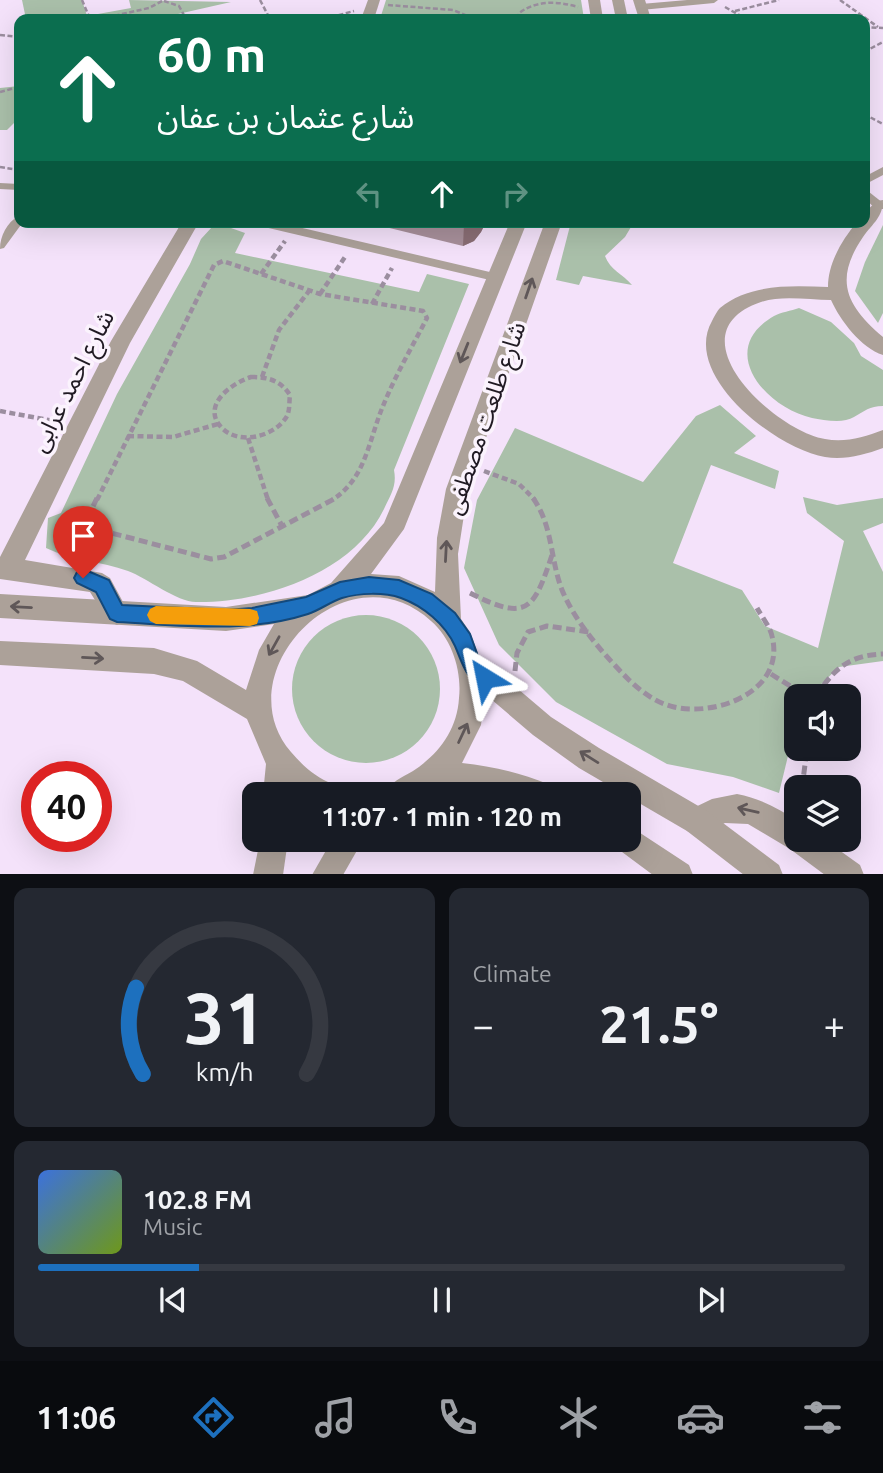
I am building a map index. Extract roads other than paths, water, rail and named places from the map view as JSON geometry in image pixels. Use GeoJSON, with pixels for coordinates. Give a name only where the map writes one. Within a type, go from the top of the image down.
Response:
{"type":"FeatureCollection","features":[{"type":"Feature","properties":{"kind":"street"},"geometry":{"type":"LineString","coordinates":[[870,219],[882,205]]}},
{"type":"Feature","properties":{"kind":"street","name":"شارع احمد عرابى"},"geometry":{"type":"LineString","coordinates":[[5,568],[127,329],[187,228]]}},
{"type":"Feature","properties":{"kind":"street","name":"شارع طلعت مصطفى"},"geometry":{"type":"LineString","coordinates":[[340,590],[369,560],[393,529],[516,228]]}},
{"type":"Feature","properties":{"kind":"street","name":"شارع طلعت مصطفى"},"geometry":{"type":"LineString","coordinates":[[449,619],[445,579],[450,517],[552,228]]}},
{"type":"Feature","properties":{"kind":"street"},"geometry":{"type":"LineString","coordinates":[[862,228],[845,254],[838,293],[850,314],[883,348]]}},
{"type":"Feature","properties":{"kind":"street"},"geometry":{"type":"LineString","coordinates":[[838,293],[772,294],[738,305],[725,316],[716,329],[715,347],[720,366],[731,386],[747,405],[793,437],[821,448],[844,449],[865,446],[883,439]]}},
{"type":"Feature","properties":{"kind":"street"},"geometry":{"type":"LineString","coordinates":[[5,568],[94,581],[102,586],[117,613]]}},
{"type":"Feature","properties":{"kind":"street"},"geometry":{"type":"LineString","coordinates":[[0,606],[226,619],[308,606],[340,590],[369,585],[399,588],[426,600],[449,619],[463,641],[471,665],[474,694],[468,724],[454,751],[433,775],[421,782]]}},
{"type":"Feature","properties":{"kind":"street"},"geometry":{"type":"LineString","coordinates":[[300,782],[279,764],[265,739],[259,712],[260,681],[270,651],[286,626],[308,606]]}},
{"type":"Feature","properties":{"kind":"street"},"geometry":{"type":"LineString","coordinates":[[0,653],[154,661],[188,670],[259,712]]}},
{"type":"Feature","properties":{"kind":"street"},"geometry":{"type":"LineString","coordinates":[[471,665],[513,703],[589,758],[697,821],[769,874]]}},
{"type":"Feature","properties":{"kind":"street"},"geometry":{"type":"LineString","coordinates":[[278,782],[279,764]]}},
{"type":"Feature","properties":{"kind":"street"},"geometry":{"type":"LineString","coordinates":[[433,775],[469,776],[500,782]]}},
{"type":"Feature","properties":{"kind":"street"},"geometry":{"type":"LineString","coordinates":[[697,821],[715,810],[736,807],[758,811],[784,829]]}},
{"type":"Feature","properties":{"kind":"street"},"geometry":{"type":"LineString","coordinates":[[268,874],[272,852]]}},
{"type":"Feature","properties":{"kind":"street"},"geometry":{"type":"LineString","coordinates":[[326,874],[341,852]]}},
{"type":"Feature","properties":{"kind":"street"},"geometry":{"type":"LineString","coordinates":[[819,852],[850,874]]}},
{"type":"Feature","properties":{"kind":"street"},"geometry":{"type":"LineString","coordinates":[[643,855],[679,874]]}},
{"type":"Feature","properties":{"kind":"lane"},"geometry":{"type":"LineString","coordinates":[[642,9],[717,1]]}},
{"type":"Feature","properties":{"kind":"lane"},"geometry":{"type":"LineString","coordinates":[[0,245],[14,227]]}},
{"type":"Feature","properties":{"kind":"lane"},"geometry":{"type":"LineString","coordinates":[[285,228],[494,277]]}}]}
